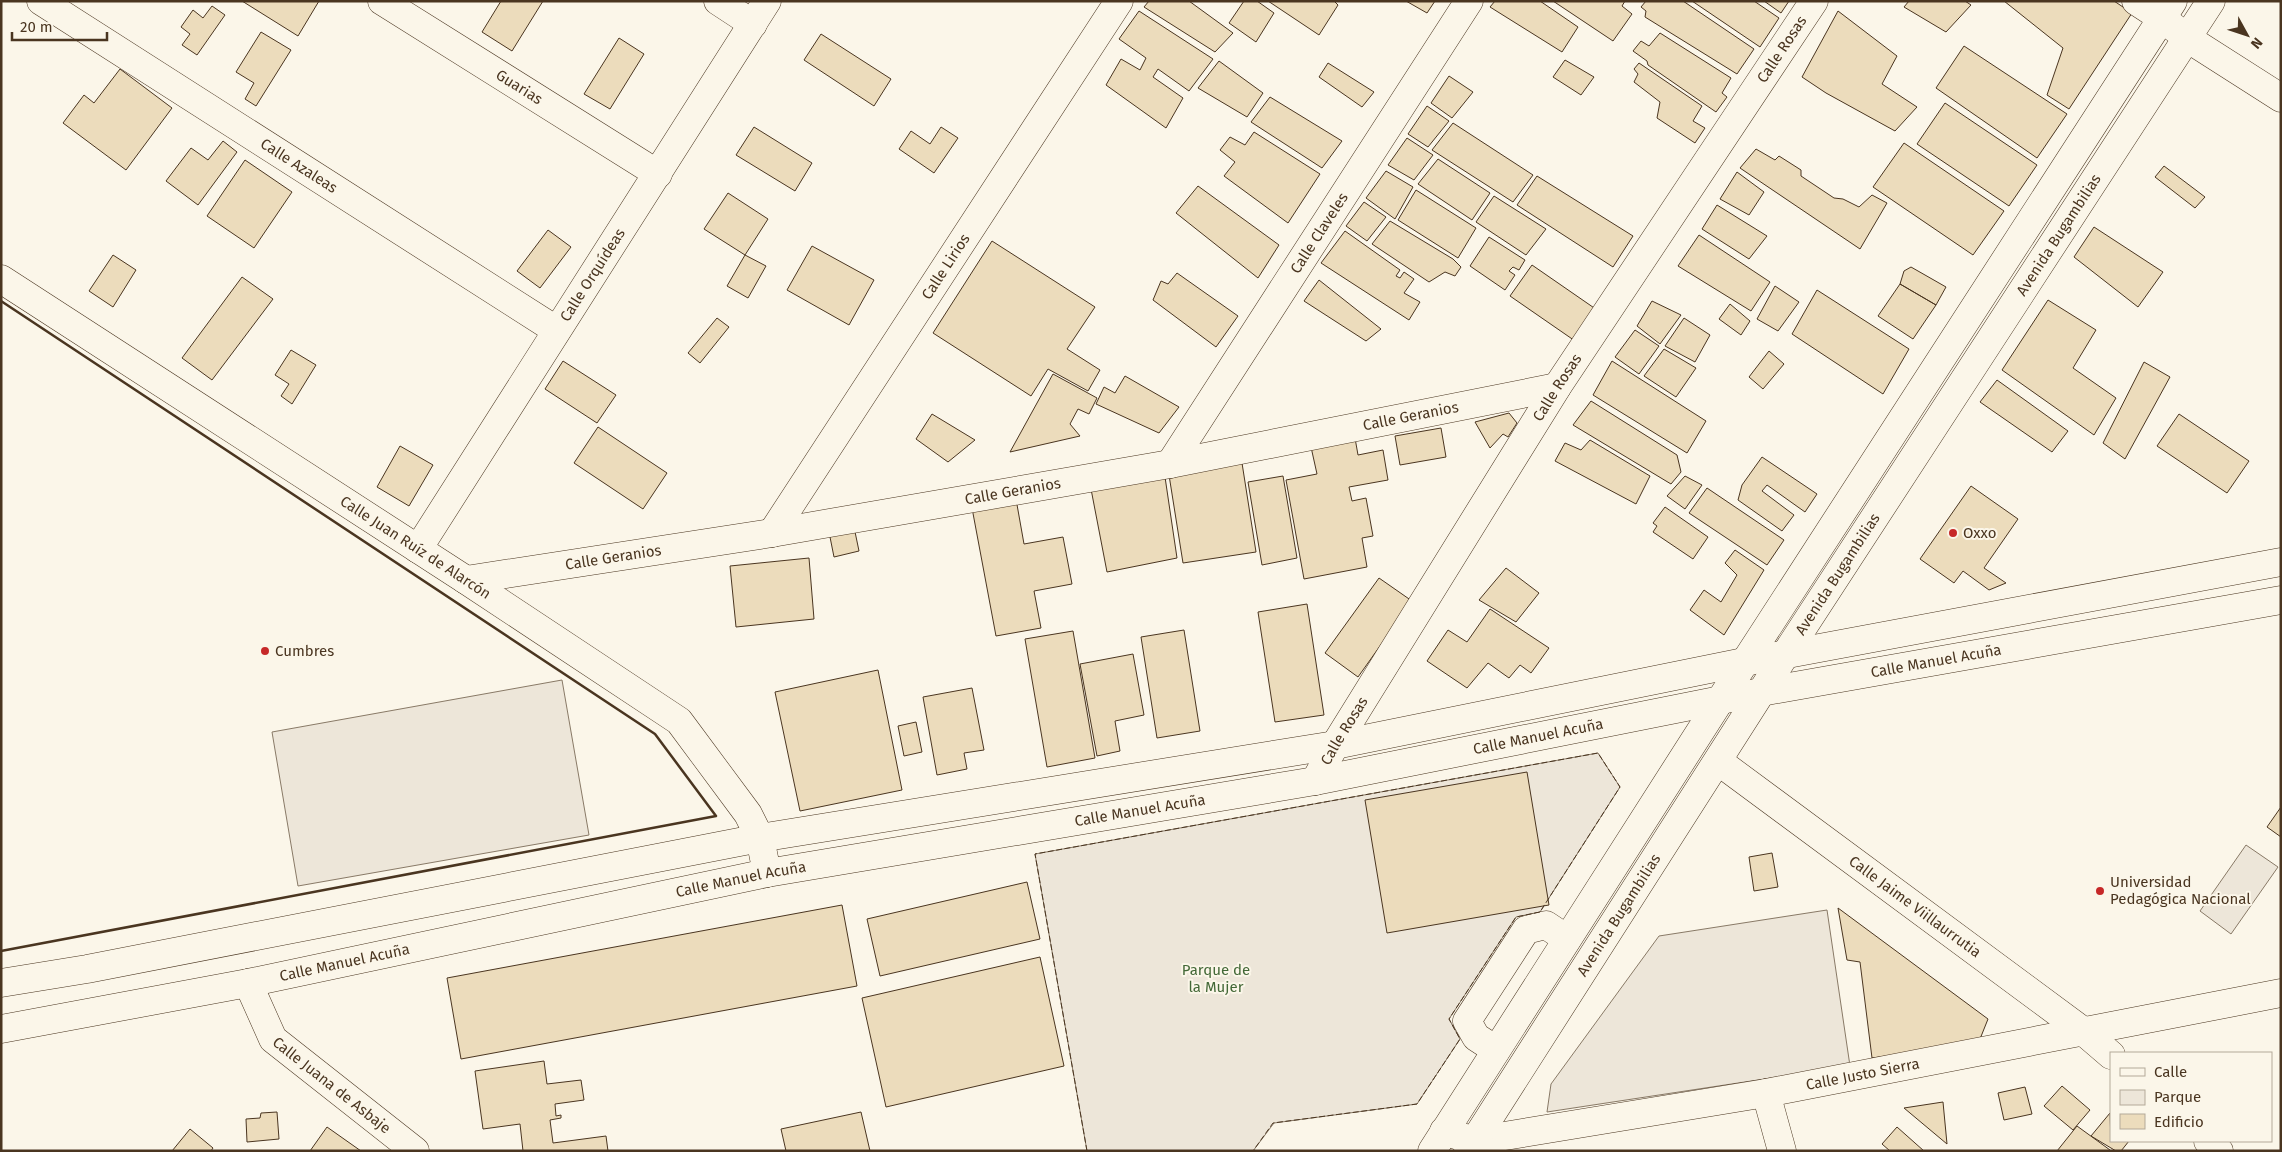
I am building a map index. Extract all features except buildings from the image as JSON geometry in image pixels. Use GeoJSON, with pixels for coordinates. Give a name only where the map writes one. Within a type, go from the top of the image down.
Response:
{"type":"FeatureCollection","features":[{"type":"Feature","properties":{"kind":"street","name":"Calle Azaleas"},"geometry":{"type":"LineString","coordinates":[[42,1],[556,330]]}},
{"type":"Feature","properties":{"kind":"street","name":"Guarias"},"geometry":{"type":"LineString","coordinates":[[382,1],[658,174]]}},
{"type":"Feature","properties":{"kind":"street"},"geometry":{"type":"LineString","coordinates":[[718,1],[753,24]]}},
{"type":"Feature","properties":{"kind":"street","name":"Calle Orquídeas"},"geometry":{"type":"LineString","coordinates":[[418,549],[767,1]]}},
{"type":"Feature","properties":{"kind":"street","name":"Calle Lirios"},"geometry":{"type":"LineString","coordinates":[[772,533],[1119,1]]}},
{"type":"Feature","properties":{"kind":"street","name":"Calle Claveles"},"geometry":{"type":"LineString","coordinates":[[1170,464],[1469,1]]}},
{"type":"Feature","properties":{"kind":"street","name":"Calle Rosas"},"geometry":{"type":"LineString","coordinates":[[1315,781],[1335,745],[1557,387],[1814,1]]}},
{"type":"Feature","properties":{"kind":"street"},"geometry":{"type":"LineString","coordinates":[[2136,1],[2168,10],[2187,38],[2281,98]]}},
{"type":"Feature","properties":{"kind":"street","name":"Avenida Bugambilias"},"geometry":{"type":"LineString","coordinates":[[1471,1146],[1785,655],[2211,1]]}},
{"type":"Feature","properties":{"kind":"street","name":"Avenida Bugambilias"},"geometry":{"type":"LineString","coordinates":[[1438,1141],[1744,662],[2168,10]]}},
{"type":"Feature","properties":{"kind":"street","name":"Calle Juan Ruíz de Alarcón"},"geometry":{"type":"LineString","coordinates":[[1,279],[466,580],[679,721],[748,814],[760,838],[767,873]]}},
{"type":"Feature","properties":{"kind":"street","name":"Calle Geranios"},"geometry":{"type":"LineString","coordinates":[[466,580],[772,533],[1170,464],[1557,387]]}},
{"type":"Feature","properties":{"kind":"street"},"geometry":{"type":"LineString","coordinates":[[1,984],[116,964],[760,838],[1335,745],[1744,662],[2281,562]]}},
{"type":"Feature","properties":{"kind":"street","name":"Calle Manuel Acuña"},"geometry":{"type":"LineString","coordinates":[[1,1029],[248,983],[767,873],[1315,781],[1762,692],[2281,600]]}},
{"type":"Feature","properties":{"kind":"street","name":"Calle Jaime Viillaurrutia"},"geometry":{"type":"LineString","coordinates":[[1718,761],[2083,1031],[2110,1054]]}},
{"type":"Feature","properties":{"kind":"street"},"geometry":{"type":"LineString","coordinates":[[1496,1050],[1476,1037],[1467,1021],[1526,930],[1546,925],[1567,939]]}},
{"type":"Feature","properties":{"kind":"street","name":"Calle Juana de Asbaje"},"geometry":{"type":"LineString","coordinates":[[248,983],[273,1039],[415,1151]]}},
{"type":"Feature","properties":{"kind":"street","name":"Calle Justo Sierra"},"geometry":{"type":"LineString","coordinates":[[1438,1141],[1471,1146],[1766,1093],[2281,993]]}},
{"type":"Feature","properties":{"kind":"street"},"geometry":{"type":"LineString","coordinates":[[1766,1093],[1782,1151]]}},
{"type":"Feature","properties":{"kind":"street"},"geometry":{"type":"LineString","coordinates":[[2209,1142],[2219,1151]]}},
{"type":"Feature","properties":{"kind":"green space"},"geometry":{"type":"Polygon","coordinates":[[[562,680],[589,835],[298,886],[272,732],[562,680]]]}},
{"type":"Feature","properties":{"kind":"green space","name":"Parque de la Mujer"},"geometry":{"type":"Polygon","coordinates":[[[1598,753],[1620,787],[1540,912],[1516,917],[1449,1019],[1460,1039],[1417,1104],[1274,1123],[1253,1151],[1087,1151],[1035,854],[1598,753]]]}},
{"type":"Feature","properties":{"kind":"green space"},"geometry":{"type":"Polygon","coordinates":[[[2246,845],[2278,867],[2231,934],[2200,911],[2246,845]]]}},
{"type":"Feature","properties":{"kind":"green space"},"geometry":{"type":"Polygon","coordinates":[[[1827,910],[1850,1066],[1547,1112],[1551,1084],[1659,936],[1827,910]]]}},
{"type":"Feature","properties":{"kind":"fence"},"geometry":{"type":"LineString","coordinates":[[1087,1151],[1035,854],[1598,753],[1620,787],[1540,912],[1516,917],[1449,1019],[1460,1039],[1417,1104],[1273,1123],[1253,1151]]}},
{"type":"Feature","properties":{"kind":"wall"},"geometry":{"type":"LineString","coordinates":[[1,301],[655,734],[716,816],[1,951]]}},
{"type":"Feature","properties":{"kind":"place","name":"Oxxo"},"geometry":{"type":"Point","coordinates":[1953,533]}},
{"type":"Feature","properties":{"kind":"place","name":"Cumbres"},"geometry":{"type":"Point","coordinates":[265,651]}},
{"type":"Feature","properties":{"kind":"place","name":"Universidad Pedagógica Nacional"},"geometry":{"type":"Point","coordinates":[2100,891]}}]}
